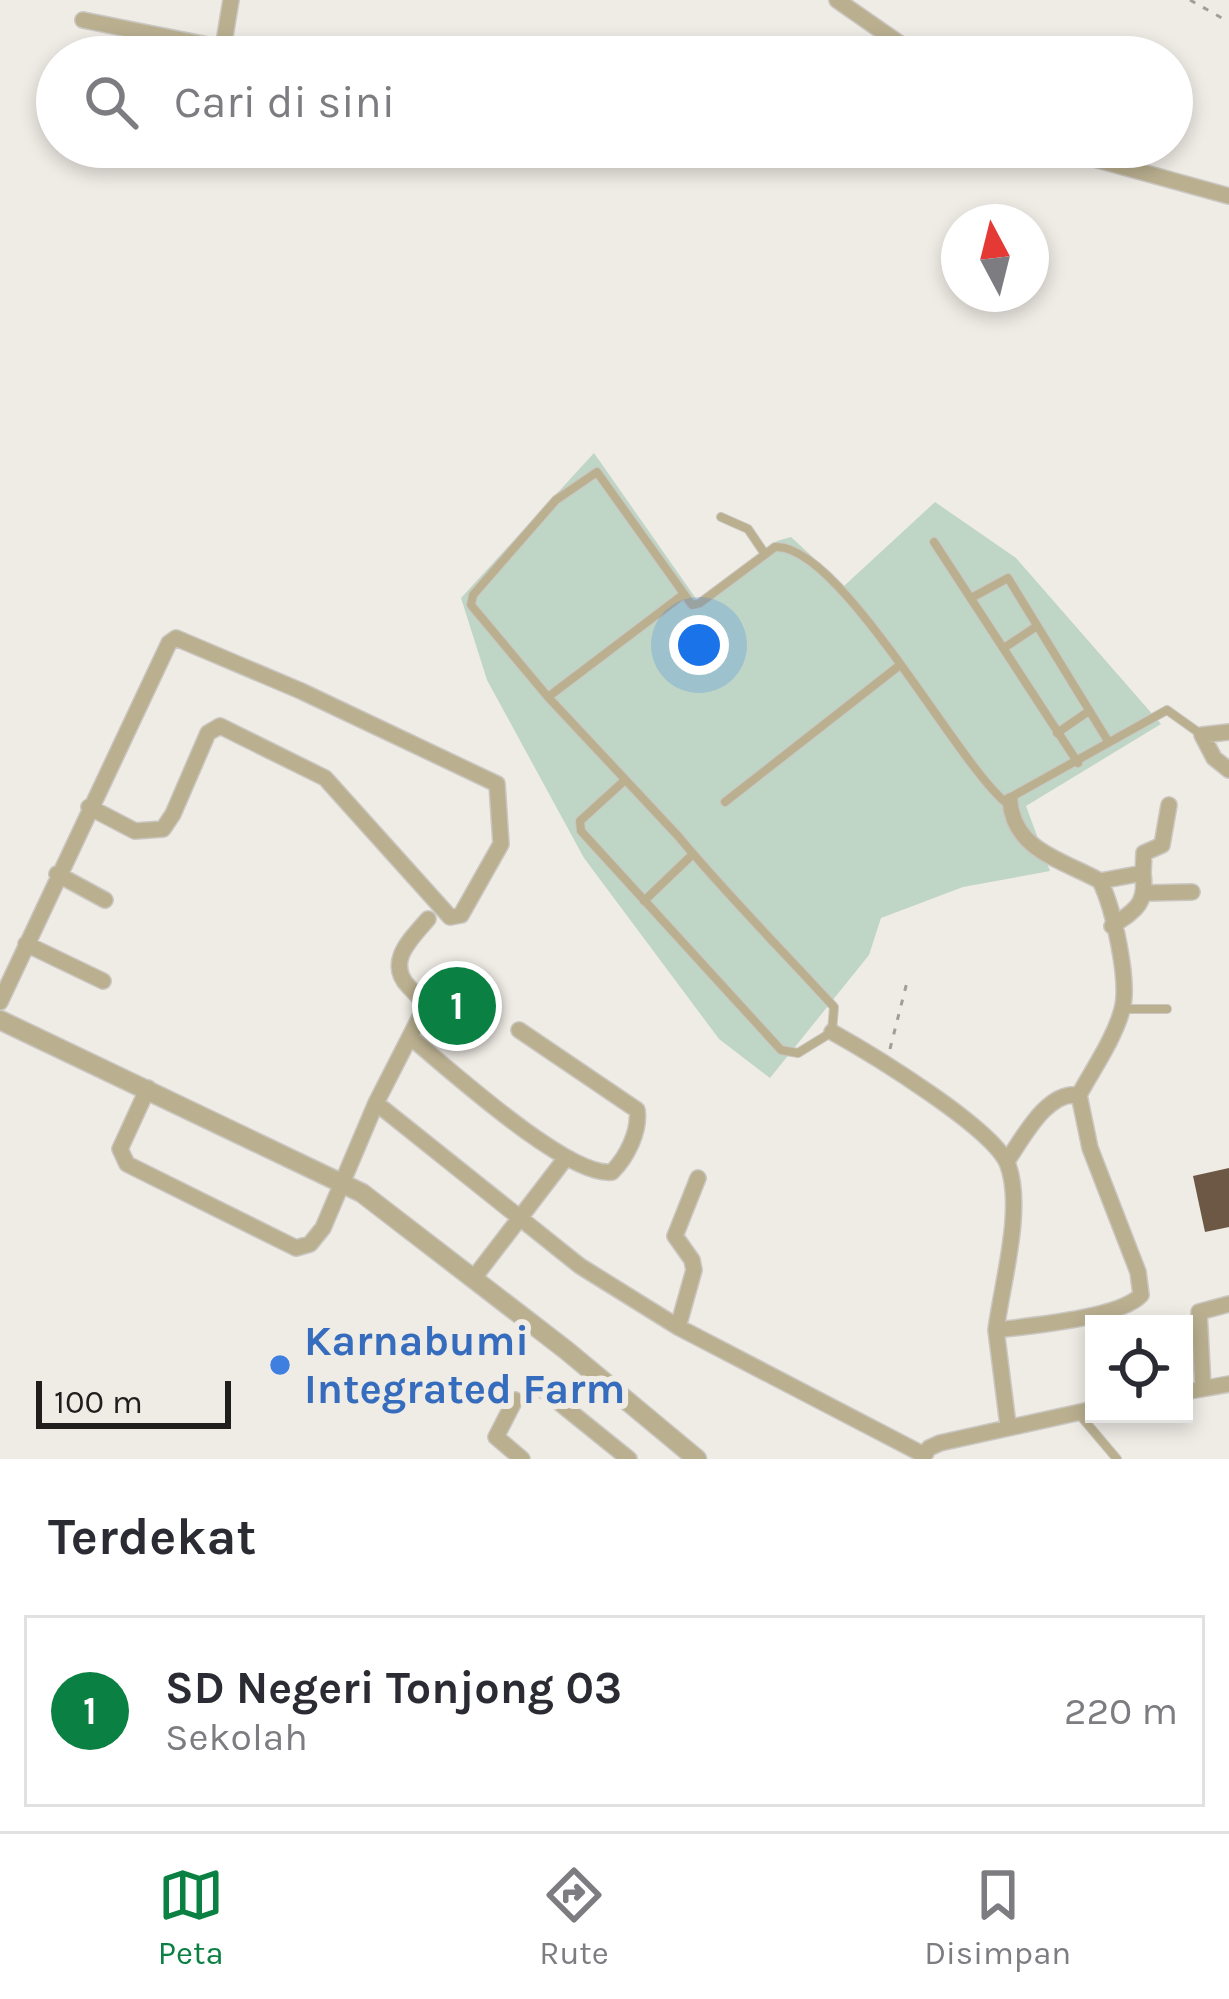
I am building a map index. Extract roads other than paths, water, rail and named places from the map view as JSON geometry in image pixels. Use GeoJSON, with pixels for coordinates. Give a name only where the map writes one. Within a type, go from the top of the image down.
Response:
{"type":"FeatureCollection","features":[{"type":"Feature","properties":{"kind":"street"},"geometry":{"type":"LineString","coordinates":[[225,36],[231,0]]}},
{"type":"Feature","properties":{"kind":"street"},"geometry":{"type":"LineString","coordinates":[[837,0],[889,36]]}},
{"type":"Feature","properties":{"kind":"street"},"geometry":{"type":"LineString","coordinates":[[83,20],[150,36]]}},
{"type":"Feature","properties":{"kind":"street"},"geometry":{"type":"LineString","coordinates":[[1127,168],[1229,196]]}},
{"type":"Feature","properties":{"kind":"street"},"geometry":{"type":"LineString","coordinates":[[0,1002],[57,874],[89,807],[169,643],[178,638],[497,784],[501,844],[461,915],[450,917],[325,778],[220,726],[208,733],[170,821],[158,832],[135,831],[89,807]]}},
{"type":"Feature","properties":{"kind":"street"},"geometry":{"type":"LineString","coordinates":[[1229,732],[1202,735],[1214,758],[1229,770]]}},
{"type":"Feature","properties":{"kind":"street"},"geometry":{"type":"LineString","coordinates":[[1010,801],[1015,826],[1032,846],[1100,881],[1143,873]]}},
{"type":"Feature","properties":{"kind":"street"},"geometry":{"type":"LineString","coordinates":[[1112,926],[1131,913],[1146,892],[1144,853],[1162,845],[1169,806]]}},
{"type":"Feature","properties":{"kind":"street"},"geometry":{"type":"LineString","coordinates":[[57,874],[105,900]]}},
{"type":"Feature","properties":{"kind":"street"},"geometry":{"type":"LineString","coordinates":[[996,1330],[1090,1314],[1134,1303],[1141,1295],[1138,1272],[1090,1148],[1079,1095],[1122,1010],[1121,967],[1100,881]]}},
{"type":"Feature","properties":{"kind":"street"},"geometry":{"type":"LineString","coordinates":[[1146,892],[1192,892]]}},
{"type":"Feature","properties":{"kind":"street"},"geometry":{"type":"LineString","coordinates":[[148,1088],[120,1149],[127,1164],[285,1243],[299,1248],[310,1244],[323,1228],[376,1103],[423,1012],[423,1003],[400,976],[398,964],[428,919]]}},
{"type":"Feature","properties":{"kind":"street"},"geometry":{"type":"LineString","coordinates":[[26,944],[103,981]]}},
{"type":"Feature","properties":{"kind":"street"},"geometry":{"type":"LineString","coordinates":[[0,1019],[341,1180],[398,1219],[697,1459]]}},
{"type":"Feature","properties":{"kind":"street"},"geometry":{"type":"LineString","coordinates":[[410,1037],[565,1159],[599,1173],[612,1172],[629,1148],[638,1114],[519,1030]]}},
{"type":"Feature","properties":{"kind":"street"},"geometry":{"type":"LineString","coordinates":[[832,1032],[886,1062],[970,1126],[1007,1161],[1013,1216],[996,1330],[1008,1426]]}},
{"type":"Feature","properties":{"kind":"street"},"geometry":{"type":"LineString","coordinates":[[1007,1161],[1053,1101],[1067,1094],[1079,1095]]}},
{"type":"Feature","properties":{"kind":"street"},"geometry":{"type":"LineString","coordinates":[[376,1103],[580,1266],[678,1327],[923,1457],[940,1443],[1085,1411]]}},
{"type":"Feature","properties":{"kind":"street"},"geometry":{"type":"LineString","coordinates":[[472,1279],[565,1159]]}},
{"type":"Feature","properties":{"kind":"street"},"geometry":{"type":"LineString","coordinates":[[678,1327],[694,1270],[677,1242],[676,1231],[698,1178]]}},
{"type":"Feature","properties":{"kind":"street"},"geometry":{"type":"LineString","coordinates":[[1203,1388],[1199,1312],[1229,1304]]}},
{"type":"Feature","properties":{"kind":"street"},"geometry":{"type":"LineString","coordinates":[[532,1380],[629,1459]]}},
{"type":"Feature","properties":{"kind":"street"},"geometry":{"type":"LineString","coordinates":[[1193,1390],[1228,1390]]}},
{"type":"Feature","properties":{"kind":"street"},"geometry":{"type":"LineString","coordinates":[[514,1400],[496,1437],[522,1459]]}},
{"type":"Feature","properties":{"kind":"lane"},"geometry":{"type":"LineString","coordinates":[[625,780],[579,827],[781,1050],[798,1053],[832,1032],[834,1007],[625,780],[548,697],[471,602],[563,493],[592,473],[600,473],[692,605],[775,547],[796,550],[840,589],[997,796],[1010,801],[1167,710],[1202,735]]}},
{"type":"Feature","properties":{"kind":"lane"},"geometry":{"type":"LineString","coordinates":[[722,518],[748,529],[765,554]]}},
{"type":"Feature","properties":{"kind":"lane"},"geometry":{"type":"LineString","coordinates":[[934,542],[1078,763]]}},
{"type":"Feature","properties":{"kind":"lane"},"geometry":{"type":"LineString","coordinates":[[973,597],[1007,578],[1108,741]]}},
{"type":"Feature","properties":{"kind":"lane"},"geometry":{"type":"LineString","coordinates":[[548,697],[684,594]]}},
{"type":"Feature","properties":{"kind":"lane"},"geometry":{"type":"LineString","coordinates":[[1004,647],[1037,626]]}},
{"type":"Feature","properties":{"kind":"lane"},"geometry":{"type":"LineString","coordinates":[[725,802],[900,665]]}},
{"type":"Feature","properties":{"kind":"lane"},"geometry":{"type":"LineString","coordinates":[[1057,733],[1089,711]]}},
{"type":"Feature","properties":{"kind":"lane"},"geometry":{"type":"LineString","coordinates":[[644,901],[693,854]]}},
{"type":"Feature","properties":{"kind":"lane"},"geometry":{"type":"LineString","coordinates":[[1122,1010],[1167,1009]]}},
{"type":"Feature","properties":{"kind":"lane"},"geometry":{"type":"LineString","coordinates":[[1093,1423],[1117,1459]]}},
{"type":"Feature","properties":{"kind":"place","name":"SD Negeri Tonjong 03"},"geometry":{"type":"Point","coordinates":[457,1006]}},
{"type":"Feature","properties":{"kind":"place","name":"Karnabumi Integrated Farm"},"geometry":{"type":"Point","coordinates":[280,1365]}}]}
